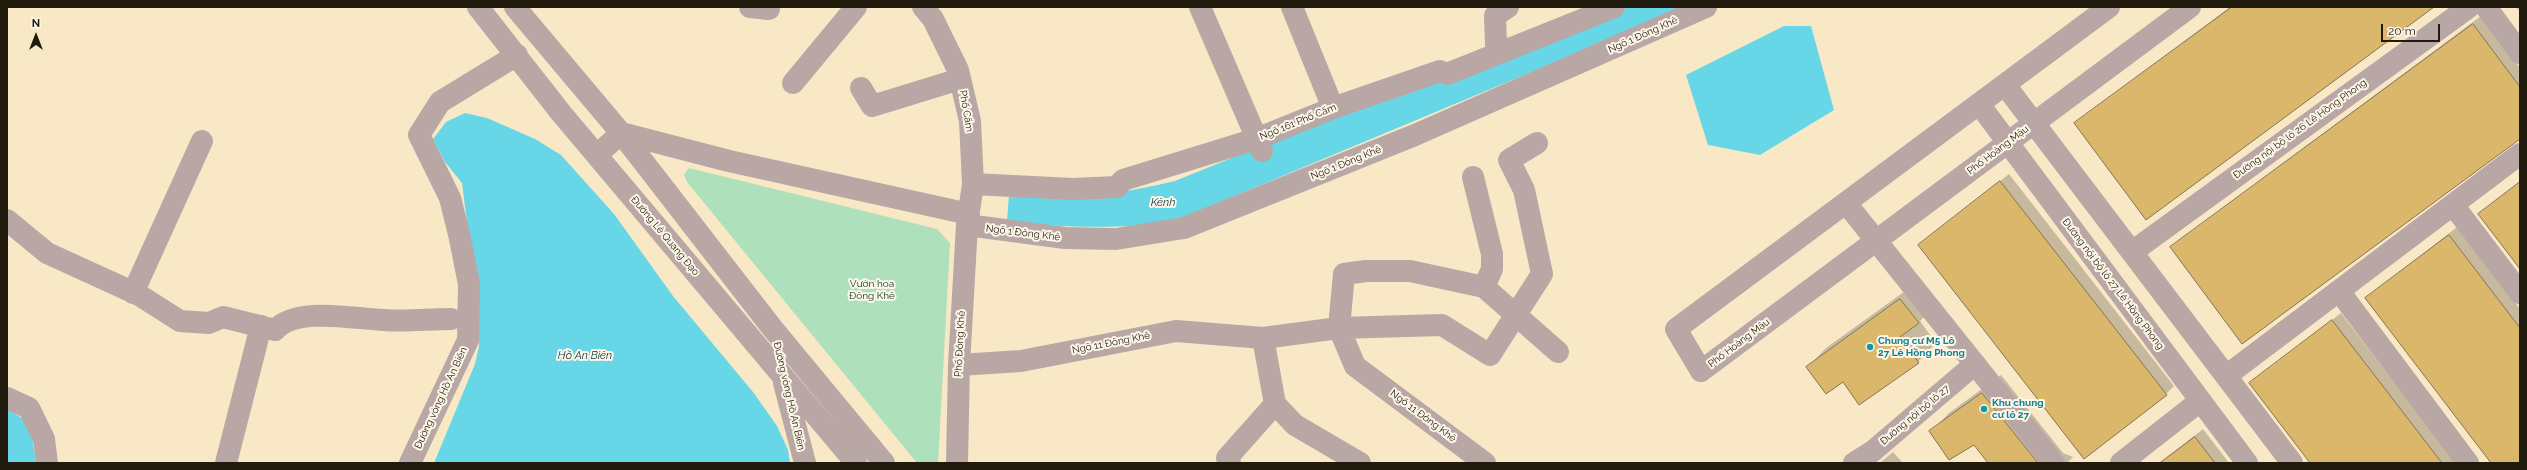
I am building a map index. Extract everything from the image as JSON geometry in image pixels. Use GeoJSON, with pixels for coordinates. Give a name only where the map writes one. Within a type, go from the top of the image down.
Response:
{"type":"FeatureCollection","features":[{"type":"Feature","properties":{"kind":"street","name":"Đường Lê Quang Đạo"},"geometry":{"type":"LineString","coordinates":[[478,7],[597,155],[856,463]]}},
{"type":"Feature","properties":{"kind":"street"},"geometry":{"type":"LineString","coordinates":[[515,7],[621,133],[773,329],[884,463]]}},
{"type":"Feature","properties":{"kind":"street"},"geometry":{"type":"LineString","coordinates":[[793,83],[856,7]]}},
{"type":"Feature","properties":{"kind":"street","name":"Phố Cấm"},"geometry":{"type":"LineString","coordinates":[[923,7],[933,19],[958,70],[970,121],[973,184],[968,219]]}},
{"type":"Feature","properties":{"kind":"street"},"geometry":{"type":"LineString","coordinates":[[1200,7],[1259,145]]}},
{"type":"Feature","properties":{"kind":"street"},"geometry":{"type":"LineString","coordinates":[[1292,7],[1333,108]]}},
{"type":"Feature","properties":{"kind":"street"},"geometry":{"type":"LineString","coordinates":[[973,184],[1073,189],[1117,187],[1134,191],[1259,145],[1373,100],[1444,80],[1447,74],[1506,49],[1614,7]]}},
{"type":"Feature","properties":{"kind":"street","name":"Ngõ 1 Đông Khê"},"geometry":{"type":"LineString","coordinates":[[621,133],[968,219],[1065,238],[1116,239],[1184,228],[1415,135],[1706,7]]}},
{"type":"Feature","properties":{"kind":"street","name":"Phố Hoàng Mậu"},"geometry":{"type":"LineString","coordinates":[[2109,7],[1676,329],[1701,371],[2190,7]]}},
{"type":"Feature","properties":{"kind":"street","name":"Đường nội bộ lô 26 Lê Hồng Phong"},"geometry":{"type":"LineString","coordinates":[[2132,252],[2469,7]]}},
{"type":"Feature","properties":{"kind":"street"},"geometry":{"type":"LineString","coordinates":[[2486,7],[2520,53]]}},
{"type":"Feature","properties":{"kind":"street"},"geometry":{"type":"LineString","coordinates":[[1498,10],[1496,44],[1506,49]]}},
{"type":"Feature","properties":{"kind":"street","name":"Đường vòng Hồ An Biên"},"geometry":{"type":"LineString","coordinates":[[410,463],[468,340],[469,284],[459,234],[450,198],[419,135],[440,102],[517,55]]}},
{"type":"Feature","properties":{"kind":"street"},"geometry":{"type":"LineString","coordinates":[[861,88],[872,106],[960,79]]}},
{"type":"Feature","properties":{"kind":"street"},"geometry":{"type":"LineString","coordinates":[[2005,85],[2292,463]]}},
{"type":"Feature","properties":{"kind":"street","name":"Ngõ 161 Phố Cấm"},"geometry":{"type":"LineString","coordinates":[[1259,145],[1333,108],[1373,100]]}},
{"type":"Feature","properties":{"kind":"street","name":"Đường nội bộ lô 27 Lê Hồng Phong"},"geometry":{"type":"LineString","coordinates":[[1979,104],[2247,463]]}},
{"type":"Feature","properties":{"kind":"street"},"geometry":{"type":"LineString","coordinates":[[597,155],[621,133]]}},
{"type":"Feature","properties":{"kind":"street"},"geometry":{"type":"LineString","coordinates":[[133,293],[202,142]]}},
{"type":"Feature","properties":{"kind":"street"},"geometry":{"type":"LineString","coordinates":[[1516,316],[1542,274],[1524,190],[1508,160],[1537,143]]}},
{"type":"Feature","properties":{"kind":"street"},"geometry":{"type":"LineString","coordinates":[[2226,376],[2520,154]]}},
{"type":"Feature","properties":{"kind":"street"},"geometry":{"type":"LineString","coordinates":[[1473,176],[1492,254],[1492,269],[1484,287]]}},
{"type":"Feature","properties":{"kind":"street"},"geometry":{"type":"LineString","coordinates":[[1846,203],[2054,463]]}},
{"type":"Feature","properties":{"kind":"street"},"geometry":{"type":"LineString","coordinates":[[2453,205],[2520,293]]}},
{"type":"Feature","properties":{"kind":"street","name":"Phố Đông Khê"},"geometry":{"type":"LineString","coordinates":[[957,463],[958,365],[968,219]]}},
{"type":"Feature","properties":{"kind":"street"},"geometry":{"type":"LineString","coordinates":[[7,220],[47,253],[133,293],[180,321],[209,323],[223,317],[275,330],[282,322],[329,314],[384,320],[451,319]]}},
{"type":"Feature","properties":{"kind":"street"},"geometry":{"type":"LineString","coordinates":[[1339,328],[1344,274],[1366,271],[1410,271],[1484,287],[1558,352]]}},
{"type":"Feature","properties":{"kind":"street"},"geometry":{"type":"LineString","coordinates":[[2339,291],[2468,463]]}},
{"type":"Feature","properties":{"kind":"street","name":"Ngõ 11 Đông Khê"},"geometry":{"type":"LineString","coordinates":[[958,365],[1021,361],[1176,331],[1263,338],[1339,328],[1442,325],[1490,355],[1516,316]]}},
{"type":"Feature","properties":{"kind":"street"},"geometry":{"type":"LineString","coordinates":[[226,463],[261,326]]}},
{"type":"Feature","properties":{"kind":"street","name":"Ngõ 11 Đông Khê"},"geometry":{"type":"LineString","coordinates":[[1339,328],[1356,366],[1485,463]]}},
{"type":"Feature","properties":{"kind":"street","name":"Đường vòng Hồ An Biên"},"geometry":{"type":"LineString","coordinates":[[773,329],[783,378],[805,463]]}},
{"type":"Feature","properties":{"kind":"street"},"geometry":{"type":"LineString","coordinates":[[1263,338],[1275,404],[1295,424],[1360,463]]}},
{"type":"Feature","properties":{"kind":"street","name":"Đường nội bộ lô 27"},"geometry":{"type":"LineString","coordinates":[[1854,463],[1878,457],[1975,364]]}},
{"type":"Feature","properties":{"kind":"street"},"geometry":{"type":"LineString","coordinates":[[7,398],[29,408],[44,439],[46,463]]}},
{"type":"Feature","properties":{"kind":"street"},"geometry":{"type":"LineString","coordinates":[[2121,463],[2200,401]]}},
{"type":"Feature","properties":{"kind":"street"},"geometry":{"type":"LineString","coordinates":[[1230,463],[1227,458],[1275,404]]}},
{"type":"Feature","properties":{"kind":"green space","name":"Vườn hoa Đông Khê"},"geometry":{"type":"Polygon","coordinates":[[[689,168],[937,229],[950,243],[938,463],[917,463],[687,182],[684,175],[689,168]]]}},
{"type":"Feature","properties":{"kind":"water","name":"Kênh"},"geometry":{"type":"Polygon","coordinates":[[[1597,7],[1687,7],[1175,220],[1148,224],[1107,227],[1045,225],[1007,221],[1009,195],[1051,198],[1092,196],[1134,190],[1175,181],[1519,41],[1597,7]]]}},
{"type":"Feature","properties":{"kind":"water"},"geometry":{"type":"Polygon","coordinates":[[[1784,26],[1811,26],[1834,110],[1760,155],[1708,145],[1686,75],[1784,26]]]}},
{"type":"Feature","properties":{"kind":"water","name":"Hồ An Biên"},"geometry":{"type":"Polygon","coordinates":[[[465,113],[487,118],[535,139],[561,155],[614,214],[673,296],[753,392],[777,426],[788,450],[790,463],[434,463],[475,364],[479,346],[479,318],[462,183],[445,162],[433,139],[446,122],[465,113]]]}},
{"type":"Feature","properties":{"kind":"water"},"geometry":{"type":"Polygon","coordinates":[[[7,409],[30,423],[36,463],[7,463],[7,409]]]}},
{"type":"Feature","properties":{"kind":"building"},"geometry":{"type":"Polygon","coordinates":[[[2232,7],[2434,7],[2146,220],[2074,123],[2232,7]]]}},
{"type":"Feature","properties":{"kind":"building"},"geometry":{"type":"Polygon","coordinates":[[[2473,24],[2520,87],[2520,139],[2242,344],[2170,247],[2473,24]]]}},
{"type":"Feature","properties":{"kind":"building"},"geometry":{"type":"Polygon","coordinates":[[[2000,181],[2167,395],[2084,459],[1918,245],[2000,181]]]}},
{"type":"Feature","properties":{"kind":"building"},"geometry":{"type":"Polygon","coordinates":[[[2520,182],[2520,269],[2478,214],[2520,182]]]}},
{"type":"Feature","properties":{"kind":"building"},"geometry":{"type":"Polygon","coordinates":[[[2449,235],[2520,328],[2520,463],[2491,463],[2365,298],[2449,235]]]}},
{"type":"Feature","properties":{"kind":"building","name":"Chung cư M5 Lô 27 Lê Hồng Phong"},"geometry":{"type":"Polygon","coordinates":[[[1900,299],[1919,323],[1900,337],[1919,363],[1859,405],[1843,382],[1826,394],[1806,367],[1900,299]]]}},
{"type":"Feature","properties":{"kind":"building"},"geometry":{"type":"Polygon","coordinates":[[[2332,320],[2442,463],[2310,463],[2249,383],[2332,320]]]}},
{"type":"Feature","properties":{"kind":"building","name":"Khu chung cư lô 27"},"geometry":{"type":"Polygon","coordinates":[[[1982,393],[2038,463],[1988,463],[1974,445],[1949,460],[1929,431],[1982,393]]]}},
{"type":"Feature","properties":{"kind":"building"},"geometry":{"type":"Polygon","coordinates":[[[2195,437],[2215,463],[2160,463],[2195,437]]]}},
{"type":"Feature","properties":{"kind":"place","name":"Chung cư M5 Lô 27 Lê Hồng Phong"},"geometry":{"type":"Point","coordinates":[1870,347]}},
{"type":"Feature","properties":{"kind":"place","name":"Khu chung cư lô 27"},"geometry":{"type":"Point","coordinates":[1984,409]}}]}
